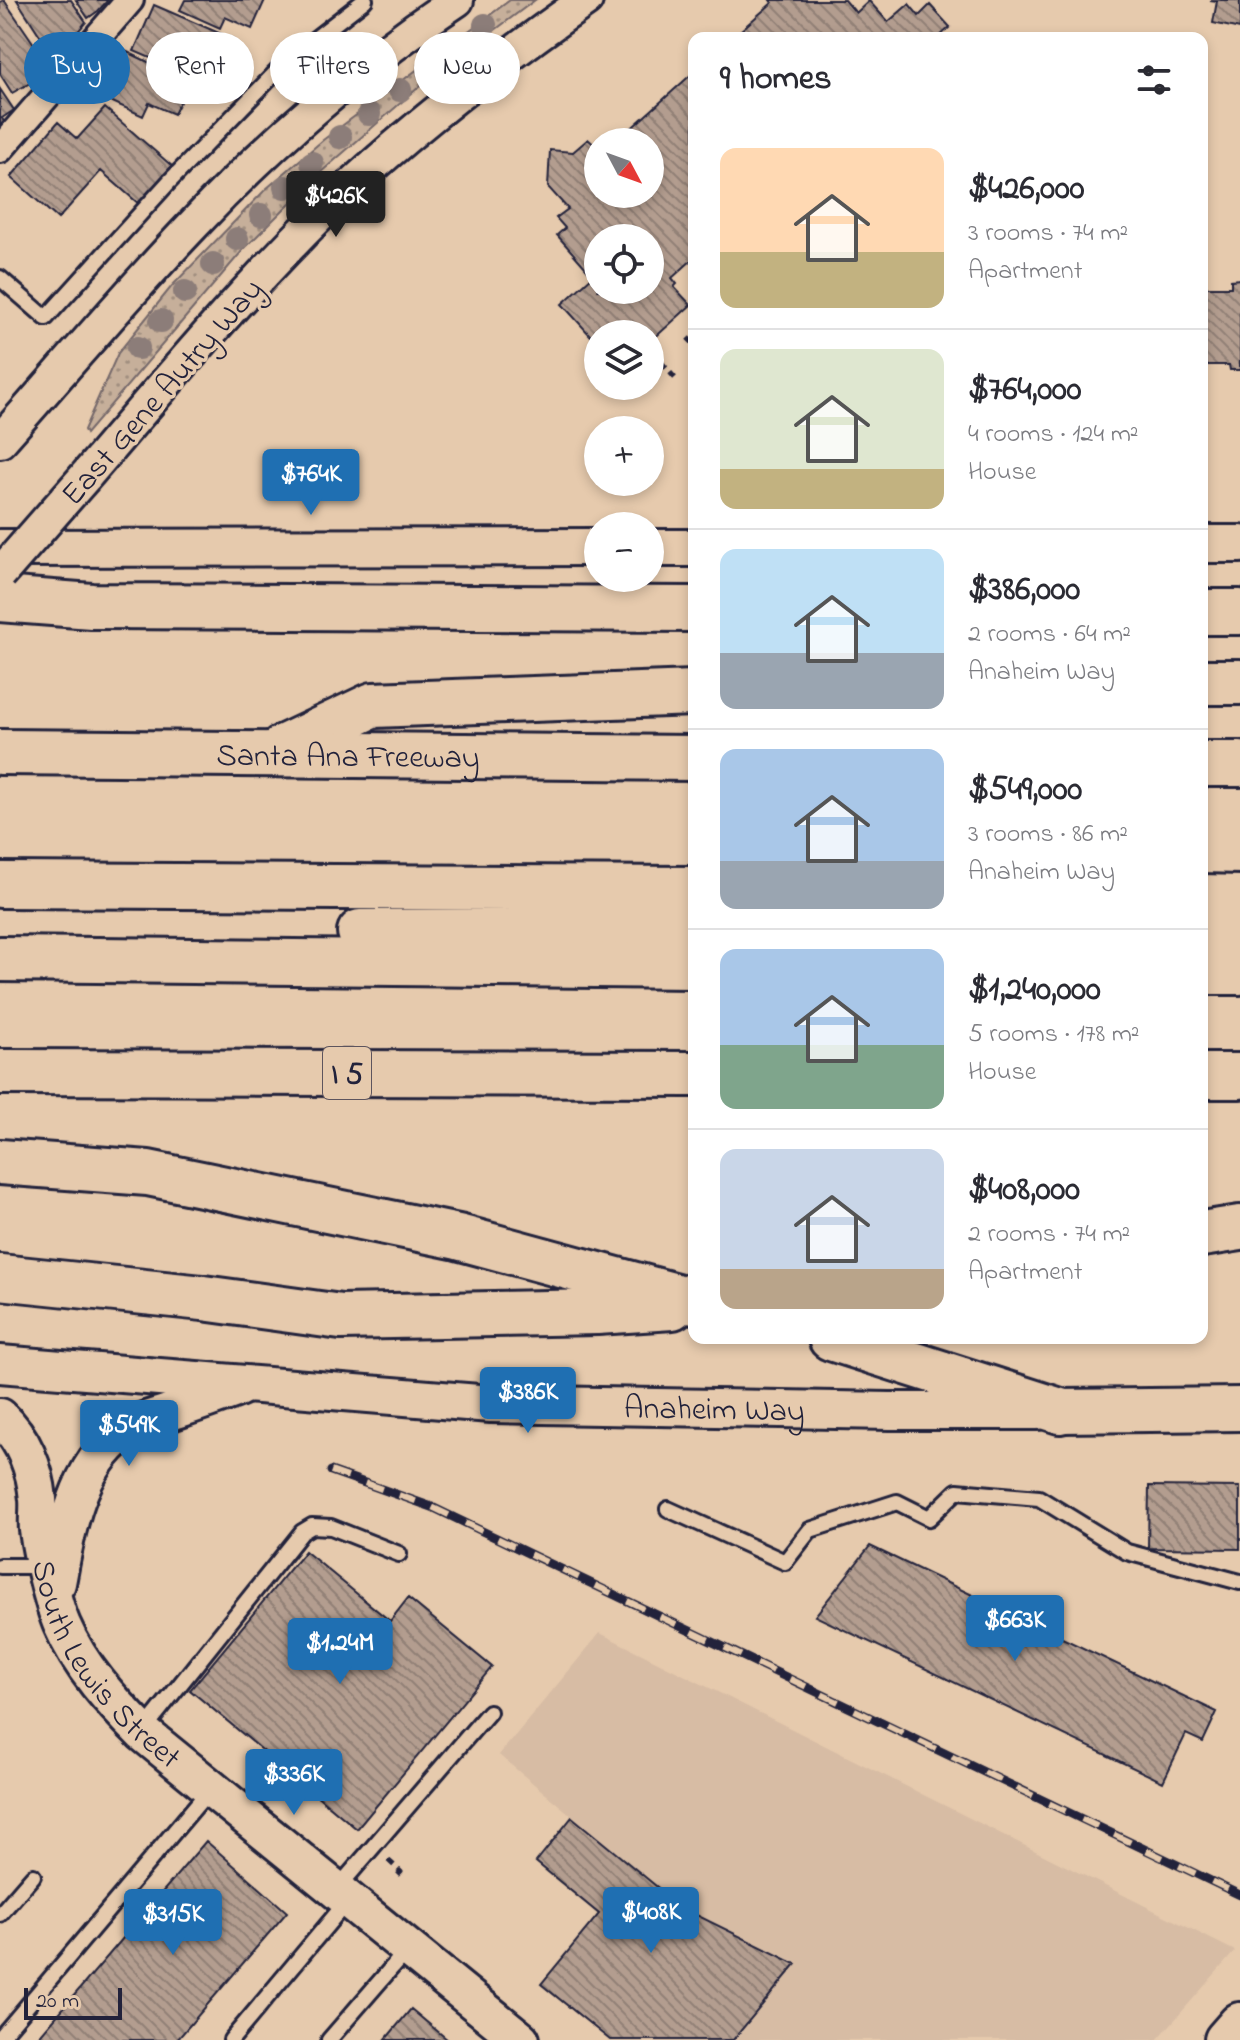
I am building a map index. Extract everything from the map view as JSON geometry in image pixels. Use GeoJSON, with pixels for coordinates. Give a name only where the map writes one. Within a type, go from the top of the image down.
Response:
{"type":"FeatureCollection","features":[{"type":"Feature","properties":{"kind":"highway"},"geometry":{"type":"LineString","coordinates":[[0,599],[92,606],[688,609]]}},
{"type":"Feature","properties":{"kind":"highway"},"geometry":{"type":"LineString","coordinates":[[1208,682],[1240,682]]}},
{"type":"Feature","properties":{"kind":"highway"},"geometry":{"type":"LineString","coordinates":[[272,753],[373,705],[688,693]]}},
{"type":"Feature","properties":{"kind":"highway","name":"Santa Ana Freeway"},"geometry":{"type":"LineString","coordinates":[[0,752],[688,758]]}},
{"type":"Feature","properties":{"kind":"highway"},"geometry":{"type":"LineString","coordinates":[[1208,764],[1240,764]]}},
{"type":"Feature","properties":{"kind":"highway"},"geometry":{"type":"LineString","coordinates":[[0,885],[688,889]]}},
{"type":"Feature","properties":{"kind":"highway"},"geometry":{"type":"LineString","coordinates":[[1208,897],[1240,898]]}},
{"type":"Feature","properties":{"kind":"highway"},"geometry":{"type":"LineString","coordinates":[[0,929],[688,931]]}},
{"type":"Feature","properties":{"kind":"highway"},"geometry":{"type":"LineString","coordinates":[[1208,929],[1240,929]]}},
{"type":"Feature","properties":{"kind":"highway"},"geometry":{"type":"LineString","coordinates":[[0,959],[688,966]]}},
{"type":"Feature","properties":{"kind":"highway"},"geometry":{"type":"LineString","coordinates":[[1208,972],[1240,972]]}},
{"type":"Feature","properties":{"kind":"highway","name":"I 5"},"geometry":{"type":"LineString","coordinates":[[0,1072],[688,1074]]}},
{"type":"Feature","properties":{"kind":"highway"},"geometry":{"type":"LineString","coordinates":[[1208,1076],[1240,1076]]}},
{"type":"Feature","properties":{"kind":"highway"},"geometry":{"type":"LineString","coordinates":[[0,1162],[148,1173],[458,1237],[688,1301]]}},
{"type":"Feature","properties":{"kind":"highway"},"geometry":{"type":"LineString","coordinates":[[1208,1233],[1240,1228]]}},
{"type":"Feature","properties":{"kind":"highway"},"geometry":{"type":"LineString","coordinates":[[0,1277],[203,1298],[341,1317],[597,1312],[688,1304]]}},
{"type":"Feature","properties":{"kind":"highway"},"geometry":{"type":"LineString","coordinates":[[850,1344],[1060,1411]]}},
{"type":"Feature","properties":{"kind":"main road"},"geometry":{"type":"LineString","coordinates":[[1208,544],[1240,544]]}},
{"type":"Feature","properties":{"kind":"main road"},"geometry":{"type":"LineString","coordinates":[[0,548],[584,547]]}},
{"type":"Feature","properties":{"kind":"main road"},"geometry":{"type":"LineString","coordinates":[[664,548],[688,548]]}},
{"type":"Feature","properties":{"kind":"main road","name":"Anaheim Way"},"geometry":{"type":"LineString","coordinates":[[0,1364],[491,1404],[874,1411],[1240,1409]]}},
{"type":"Feature","properties":{"kind":"main road"},"geometry":{"type":"LineString","coordinates":[[54,1576],[78,1492],[100,1456],[115,1440],[134,1425],[250,1384]]}},
{"type":"Feature","properties":{"kind":"main road","name":"South Lewis Street"},"geometry":{"type":"LineString","coordinates":[[0,1417],[22,1443],[33,1472],[38,1499],[38,1529],[54,1576],[62,1625],[89,1673],[142,1732],[521,2040]]}},
{"type":"Feature","properties":{"kind":"main road"},"geometry":{"type":"LineString","coordinates":[[1226,2040],[1240,2024]]}},
{"type":"Feature","properties":{"kind":"street"},"geometry":{"type":"LineString","coordinates":[[0,149],[130,0]]}},
{"type":"Feature","properties":{"kind":"street"},"geometry":{"type":"LineString","coordinates":[[0,441],[194,224],[239,179],[354,77],[457,0]]}},
{"type":"Feature","properties":{"kind":"street","name":"East Gene Autry Way"},"geometry":{"type":"LineString","coordinates":[[0,574],[215,327],[327,208],[441,107],[586,0]]}},
{"type":"Feature","properties":{"kind":"lane"},"geometry":{"type":"LineString","coordinates":[[2,285],[46,318],[169,182],[289,59],[365,0]]}},
{"type":"Feature","properties":{"kind":"lane"},"geometry":{"type":"LineString","coordinates":[[668,1509],[785,1562],[810,1530],[897,1502],[929,1518],[957,1491],[1039,1498],[1127,1552],[1240,1582]]}},
{"type":"Feature","properties":{"kind":"lane"},"geometry":{"type":"LineString","coordinates":[[142,1732],[302,1532],[312,1526],[331,1527],[399,1554]]}},
{"type":"Feature","properties":{"kind":"lane"},"geometry":{"type":"LineString","coordinates":[[0,1566],[54,1576]]}},
{"type":"Feature","properties":{"kind":"lane"},"geometry":{"type":"LineString","coordinates":[[231,2040],[342,1895],[489,1712]]}},
{"type":"Feature","properties":{"kind":"lane"},"geometry":{"type":"LineString","coordinates":[[0,2038],[211,1788]]}},
{"type":"Feature","properties":{"kind":"lane"},"geometry":{"type":"LineString","coordinates":[[0,1914],[33,1876]]}},
{"type":"Feature","properties":{"kind":"lane"},"geometry":{"type":"LineString","coordinates":[[329,2040],[408,1948]]}},
{"type":"Feature","properties":{"kind":"path"},"geometry":{"type":"LineString","coordinates":[[664,365],[675,378]]}},
{"type":"Feature","properties":{"kind":"path"},"geometry":{"type":"LineString","coordinates":[[382,1856],[401,1872],[397,1876]]}},
{"type":"Feature","properties":{"kind":"shaded area"},"geometry":{"type":"Polygon","coordinates":[[[510,0],[535,0],[492,32],[467,32],[510,0]]]}},
{"type":"Feature","properties":{"kind":"shaded area"},"geometry":{"type":"Polygon","coordinates":[[[414,72],[414,91],[320,173],[243,250],[86,434],[84,430],[118,353],[172,286],[266,189],[323,140],[371,104],[398,104],[398,84],[414,72]]]}},
{"type":"Feature","properties":{"kind":"shaded area"},"geometry":{"type":"Polygon","coordinates":[[[600,1633],[1235,1951],[1157,2040],[733,2040],[795,1963],[684,1909],[499,1755],[600,1633]]]}},
{"type":"Feature","properties":{"kind":"building"},"geometry":{"type":"Polygon","coordinates":[[[4,0],[26,32],[24,86],[12,93],[0,74],[0,2],[4,0]]]}},
{"type":"Feature","properties":{"kind":"building"},"geometry":{"type":"Polygon","coordinates":[[[17,0],[71,0],[86,22],[78,32],[38,32],[17,0]]]}},
{"type":"Feature","properties":{"kind":"building"},"geometry":{"type":"Polygon","coordinates":[[[76,0],[108,0],[88,18],[76,0]]]}},
{"type":"Feature","properties":{"kind":"building"},"geometry":{"type":"Polygon","coordinates":[[[185,0],[265,0],[252,29],[225,17],[220,28],[180,10],[185,0]]]}},
{"type":"Feature","properties":{"kind":"building"},"geometry":{"type":"Polygon","coordinates":[[[770,0],[845,0],[856,13],[869,1],[888,22],[909,4],[919,16],[930,5],[950,27],[945,32],[739,32],[772,3],[770,0]]]}},
{"type":"Feature","properties":{"kind":"building"},"geometry":{"type":"Polygon","coordinates":[[[1210,0],[1240,0],[1240,29],[1213,23],[1217,1],[1210,0]]]}},
{"type":"Feature","properties":{"kind":"building"},"geometry":{"type":"Polygon","coordinates":[[[154,5],[217,32],[146,32],[146,56],[134,51],[154,5]]]}},
{"type":"Feature","properties":{"kind":"building"},"geometry":{"type":"Polygon","coordinates":[[[130,53],[146,61],[146,104],[149,104],[143,116],[117,104],[130,104],[130,53]]]}},
{"type":"Feature","properties":{"kind":"building"},"geometry":{"type":"Polygon","coordinates":[[[688,77],[688,263],[672,278],[677,284],[674,287],[688,302],[688,308],[664,329],[664,320],[584,320],[584,328],[562,304],[584,284],[584,304],[664,304],[664,224],[584,224],[584,266],[557,235],[565,228],[556,218],[568,209],[548,187],[550,150],[573,152],[584,142],[584,208],[664,208],[664,128],[632,128],[688,77]]]}},
{"type":"Feature","properties":{"kind":"building"},"geometry":{"type":"Polygon","coordinates":[[[0,89],[14,110],[2,118],[4,122],[0,125],[0,89]]]}},
{"type":"Feature","properties":{"kind":"building"},"geometry":{"type":"Polygon","coordinates":[[[151,104],[179,104],[174,114],[151,104]]]}},
{"type":"Feature","properties":{"kind":"building"},"geometry":{"type":"Polygon","coordinates":[[[105,108],[172,166],[139,204],[101,171],[58,219],[11,177],[58,122],[77,139],[105,108]]]}},
{"type":"Feature","properties":{"kind":"building"},"geometry":{"type":"Polygon","coordinates":[[[1240,279],[1240,370],[1230,370],[1229,365],[1208,365],[1208,287],[1231,287],[1231,280],[1240,279]]]}},
{"type":"Feature","properties":{"kind":"building"},"geometry":{"type":"Polygon","coordinates":[[[1149,1486],[1240,1487],[1240,1549],[1148,1548],[1149,1486]]]}},
{"type":"Feature","properties":{"kind":"building"},"geometry":{"type":"Polygon","coordinates":[[[870,1546],[1217,1712],[1203,1742],[1186,1734],[1163,1782],[815,1616],[870,1546]]]}},
{"type":"Feature","properties":{"kind":"building"},"geometry":{"type":"Polygon","coordinates":[[[305,1551],[390,1621],[408,1598],[492,1667],[357,1829],[190,1690],[305,1551]]]}},
{"type":"Feature","properties":{"kind":"building"},"geometry":{"type":"Polygon","coordinates":[[[572,1817],[684,1909],[796,1964],[733,2040],[610,2040],[541,1984],[599,1914],[536,1862],[572,1817]]]}},
{"type":"Feature","properties":{"kind":"building"},"geometry":{"type":"Polygon","coordinates":[[[206,1841],[287,1912],[177,2040],[36,2040],[206,1841]]]}},
{"type":"Feature","properties":{"kind":"building"},"geometry":{"type":"Polygon","coordinates":[[[411,2009],[448,2040],[385,2040],[411,2009]]]}},
{"type":"Feature","properties":{"kind":"railway"},"geometry":{"type":"LineString","coordinates":[[331,1471],[432,1507],[1240,1895]]}}]}
